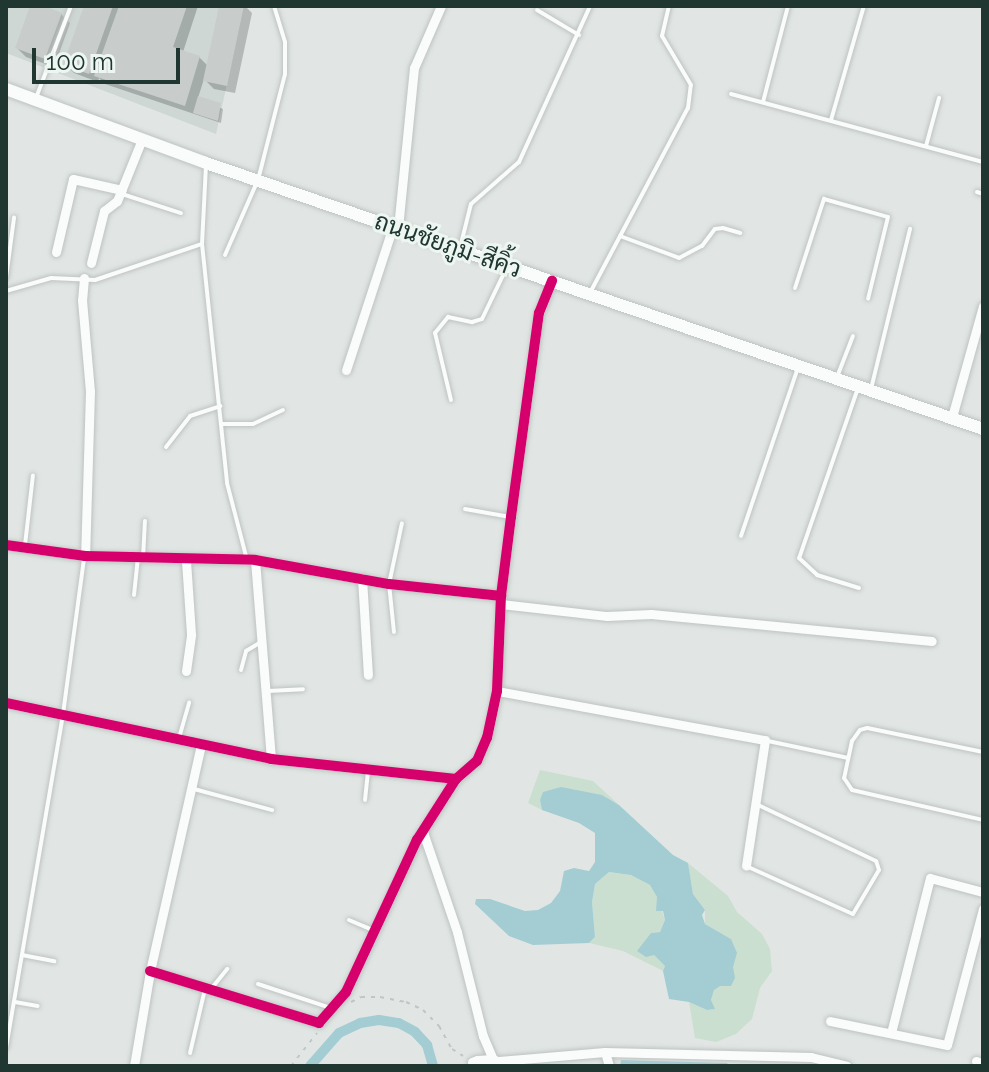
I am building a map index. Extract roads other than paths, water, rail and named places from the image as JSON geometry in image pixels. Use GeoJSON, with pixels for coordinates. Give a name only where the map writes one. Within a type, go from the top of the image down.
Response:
{"type":"FeatureCollection","features":[{"type":"Feature","properties":{"kind":"main road","name":"ถนนชัยภูมิ-สีคิ้ว"},"geometry":{"type":"LineString","coordinates":[[6,88],[206,163],[983,429]]}},
{"type":"Feature","properties":{"kind":"street"},"geometry":{"type":"LineString","coordinates":[[346,370],[396,227],[414,68],[441,6]]}},
{"type":"Feature","properties":{"kind":"street"},"geometry":{"type":"LineString","coordinates":[[91,263],[104,211],[117,201],[142,139]]}},
{"type":"Feature","properties":{"kind":"street"},"geometry":{"type":"LineString","coordinates":[[56,252],[73,179],[121,192]]}},
{"type":"Feature","properties":{"kind":"street"},"geometry":{"type":"LineString","coordinates":[[84,278],[82,300],[90,391],[85,556]]}},
{"type":"Feature","properties":{"kind":"street"},"geometry":{"type":"LineString","coordinates":[[150,971],[319,1023],[338,1007],[423,832],[456,779],[477,761],[487,738],[497,691],[501,600],[539,313],[552,280]]}},
{"type":"Feature","properties":{"kind":"street"},"geometry":{"type":"LineString","coordinates":[[952,417],[983,306]]}},
{"type":"Feature","properties":{"kind":"street"},"geometry":{"type":"LineString","coordinates":[[6,545],[85,556],[251,560],[607,616],[651,614],[932,641]]}},
{"type":"Feature","properties":{"kind":"street"},"geometry":{"type":"LineString","coordinates":[[186,560],[191,634],[186,671]]}},
{"type":"Feature","properties":{"kind":"street"},"geometry":{"type":"LineString","coordinates":[[251,560],[262,642],[271,759]]}},
{"type":"Feature","properties":{"kind":"street"},"geometry":{"type":"LineString","coordinates":[[362,578],[368,675]]}},
{"type":"Feature","properties":{"kind":"street"},"geometry":{"type":"LineString","coordinates":[[497,691],[765,740],[746,866]]}},
{"type":"Feature","properties":{"kind":"street"},"geometry":{"type":"LineString","coordinates":[[6,703],[271,759],[368,767],[456,779]]}},
{"type":"Feature","properties":{"kind":"street"},"geometry":{"type":"LineString","coordinates":[[134,1066],[150,971],[194,789],[201,744]]}},
{"type":"Feature","properties":{"kind":"street"},"geometry":{"type":"LineString","coordinates":[[423,832],[457,932],[487,1062],[605,1052],[738,1061],[811,1057],[847,1066]]}},
{"type":"Feature","properties":{"kind":"street"},"geometry":{"type":"LineString","coordinates":[[891,1033],[930,878],[983,892]]}},
{"type":"Feature","properties":{"kind":"street"},"geometry":{"type":"LineString","coordinates":[[830,1021],[947,1045],[983,909]]}},
{"type":"Feature","properties":{"kind":"street"},"geometry":{"type":"LineString","coordinates":[[605,1052],[609,1066]]}},
{"type":"Feature","properties":{"kind":"lane"},"geometry":{"type":"LineString","coordinates":[[36,100],[71,6]]}},
{"type":"Feature","properties":{"kind":"lane"},"geometry":{"type":"LineString","coordinates":[[225,255],[258,180],[270,143],[285,74],[285,42],[274,6]]}},
{"type":"Feature","properties":{"kind":"lane"},"geometry":{"type":"LineString","coordinates":[[459,249],[471,204],[519,162],[590,6]]}},
{"type":"Feature","properties":{"kind":"lane"},"geometry":{"type":"LineString","coordinates":[[590,293],[688,108],[691,85],[662,36],[669,6]]}},
{"type":"Feature","properties":{"kind":"lane"},"geometry":{"type":"LineString","coordinates":[[763,102],[788,6]]}},
{"type":"Feature","properties":{"kind":"lane"},"geometry":{"type":"LineString","coordinates":[[831,120],[864,6]]}},
{"type":"Feature","properties":{"kind":"lane"},"geometry":{"type":"LineString","coordinates":[[537,10],[579,35]]}},
{"type":"Feature","properties":{"kind":"lane"},"geometry":{"type":"LineString","coordinates":[[731,94],[983,162]]}},
{"type":"Feature","properties":{"kind":"lane"},"geometry":{"type":"LineString","coordinates":[[926,146],[939,98]]}},
{"type":"Feature","properties":{"kind":"lane"},"geometry":{"type":"LineString","coordinates":[[206,163],[202,244],[227,483],[251,560]]}},
{"type":"Feature","properties":{"kind":"lane"},"geometry":{"type":"LineString","coordinates":[[121,192],[181,213]]}},
{"type":"Feature","properties":{"kind":"lane"},"geometry":{"type":"LineString","coordinates":[[977,192],[983,194]]}},
{"type":"Feature","properties":{"kind":"lane"},"geometry":{"type":"LineString","coordinates":[[795,288],[824,199],[888,217],[868,299]]}},
{"type":"Feature","properties":{"kind":"lane"},"geometry":{"type":"LineString","coordinates":[[6,278],[14,218]]}},
{"type":"Feature","properties":{"kind":"lane"},"geometry":{"type":"LineString","coordinates":[[620,236],[679,258],[702,246],[715,229],[740,233]]}},
{"type":"Feature","properties":{"kind":"lane"},"geometry":{"type":"LineString","coordinates":[[859,588],[817,575],[799,558],[864,389],[910,229]]}},
{"type":"Feature","properties":{"kind":"lane"},"geometry":{"type":"LineString","coordinates":[[6,291],[51,278],[109,277],[202,244]]}},
{"type":"Feature","properties":{"kind":"lane"},"geometry":{"type":"LineString","coordinates":[[451,400],[435,333],[448,317],[479,322],[508,265]]}},
{"type":"Feature","properties":{"kind":"lane"},"geometry":{"type":"LineString","coordinates":[[836,379],[853,336]]}},
{"type":"Feature","properties":{"kind":"lane"},"geometry":{"type":"LineString","coordinates":[[741,536],[799,366]]}},
{"type":"Feature","properties":{"kind":"lane"},"geometry":{"type":"LineString","coordinates":[[166,447],[190,416],[220,406]]}},
{"type":"Feature","properties":{"kind":"lane"},"geometry":{"type":"LineString","coordinates":[[222,424],[253,424],[283,410]]}},
{"type":"Feature","properties":{"kind":"lane"},"geometry":{"type":"LineString","coordinates":[[24,548],[33,475]]}},
{"type":"Feature","properties":{"kind":"lane"},"geometry":{"type":"LineString","coordinates":[[465,509],[511,517]]}},
{"type":"Feature","properties":{"kind":"lane"},"geometry":{"type":"LineString","coordinates":[[134,595],[145,521]]}},
{"type":"Feature","properties":{"kind":"lane"},"geometry":{"type":"LineString","coordinates":[[394,632],[389,584],[402,523]]}},
{"type":"Feature","properties":{"kind":"lane"},"geometry":{"type":"LineString","coordinates":[[6,1048],[63,714],[85,556]]}},
{"type":"Feature","properties":{"kind":"lane"},"geometry":{"type":"LineString","coordinates":[[241,670],[246,651],[262,642]]}},
{"type":"Feature","properties":{"kind":"lane"},"geometry":{"type":"LineString","coordinates":[[266,691],[303,689]]}},
{"type":"Feature","properties":{"kind":"lane"},"geometry":{"type":"LineString","coordinates":[[179,739],[189,702]]}},
{"type":"Feature","properties":{"kind":"lane"},"geometry":{"type":"LineString","coordinates":[[983,752],[867,728],[856,734],[844,778],[852,790],[983,820]]}},
{"type":"Feature","properties":{"kind":"lane"},"geometry":{"type":"LineString","coordinates":[[765,740],[848,758]]}},
{"type":"Feature","properties":{"kind":"lane"},"geometry":{"type":"LineString","coordinates":[[365,800],[368,767]]}},
{"type":"Feature","properties":{"kind":"lane"},"geometry":{"type":"LineString","coordinates":[[194,789],[272,810]]}},
{"type":"Feature","properties":{"kind":"lane"},"geometry":{"type":"LineString","coordinates":[[746,866],[853,914],[879,870],[876,861],[756,804]]}},
{"type":"Feature","properties":{"kind":"lane"},"geometry":{"type":"LineString","coordinates":[[349,920],[374,931]]}},
{"type":"Feature","properties":{"kind":"lane"},"geometry":{"type":"LineString","coordinates":[[22,955],[54,961]]}},
{"type":"Feature","properties":{"kind":"lane"},"geometry":{"type":"LineString","coordinates":[[190,1053],[207,990],[227,969]]}},
{"type":"Feature","properties":{"kind":"lane"},"geometry":{"type":"LineString","coordinates":[[258,984],[338,1007]]}},
{"type":"Feature","properties":{"kind":"lane"},"geometry":{"type":"LineString","coordinates":[[15,1002],[38,1006]]}},
{"type":"Feature","properties":{"kind":"water"},"geometry":{"type":"Polygon","coordinates":[[[561,787],[602,795],[619,805],[673,855],[688,863],[693,894],[705,910],[702,915],[705,924],[731,939],[737,953],[733,967],[735,978],[731,986],[720,986],[714,990],[711,1000],[715,1009],[707,1010],[689,1002],[669,999],[663,971],[665,966],[654,955],[646,957],[637,951],[651,933],[660,932],[665,920],[663,911],[656,911],[657,897],[650,885],[631,875],[609,872],[595,884],[592,902],[595,937],[589,943],[533,945],[509,936],[475,904],[476,899],[490,899],[525,911],[538,910],[551,903],[560,891],[564,871],[574,868],[589,871],[595,862],[595,833],[579,823],[542,810],[540,800],[543,792],[561,787]]]}},
{"type":"Feature","properties":{"kind":"water"},"geometry":{"type":"Polygon","coordinates":[[[621,1060],[727,1063],[730,1066],[620,1066],[621,1060]]]}},
{"type":"Feature","properties":{"kind":"waterway"},"geometry":{"type":"LineString","coordinates":[[310,1066],[339,1033],[360,1023],[379,1020],[399,1023],[415,1032],[427,1045],[433,1066]]}}]}
